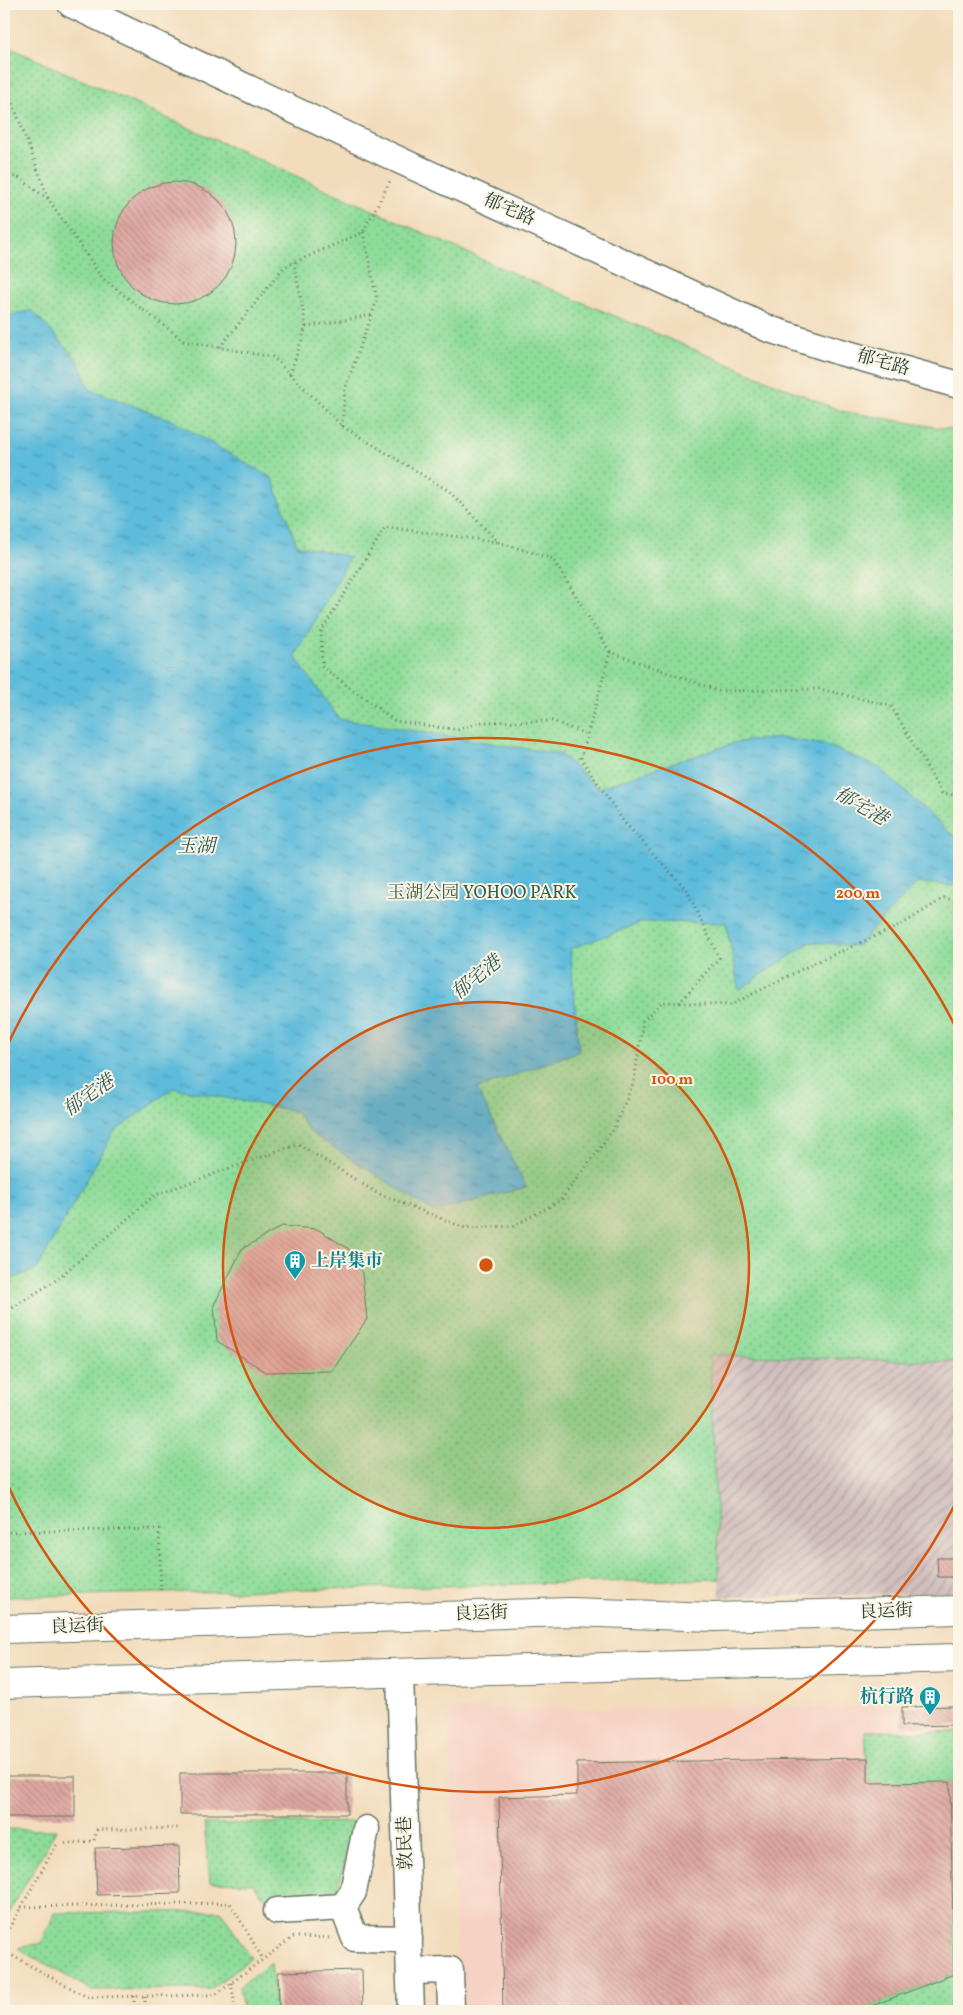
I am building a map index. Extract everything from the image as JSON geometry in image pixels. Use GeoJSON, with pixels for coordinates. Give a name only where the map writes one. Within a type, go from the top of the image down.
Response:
{"type":"FeatureCollection","features":[{"type":"Feature","properties":{"kind":"main road","name":"良运街"},"geometry":{"type":"LineString","coordinates":[[4,1629],[571,1612],[714,1617],[959,1610]]}},
{"type":"Feature","properties":{"kind":"main road"},"geometry":{"type":"LineString","coordinates":[[4,1684],[400,1674],[662,1664],[959,1658]]}},
{"type":"Feature","properties":{"kind":"street","name":"郁宅路"},"geometry":{"type":"LineString","coordinates":[[71,4],[401,161],[769,328],[837,351],[959,385]]}},
{"type":"Feature","properties":{"kind":"street","name":"敦民巷"},"geometry":{"type":"LineString","coordinates":[[400,1674],[411,2011]]}},
{"type":"Feature","properties":{"kind":"street"},"geometry":{"type":"LineString","coordinates":[[343,1907],[353,1892],[366,1829]]}},
{"type":"Feature","properties":{"kind":"street"},"geometry":{"type":"LineString","coordinates":[[343,1907],[355,1938],[408,1938]]}},
{"type":"Feature","properties":{"kind":"street"},"geometry":{"type":"LineString","coordinates":[[277,1910],[343,1907]]}},
{"type":"Feature","properties":{"kind":"street"},"geometry":{"type":"LineString","coordinates":[[410,1971],[450,1970],[451,2011]]}},
{"type":"Feature","properties":{"kind":"path"},"geometry":{"type":"LineString","coordinates":[[4,80],[49,200],[103,279],[184,341],[273,357],[342,426],[449,491],[498,542]]}},
{"type":"Feature","properties":{"kind":"path"},"geometry":{"type":"LineString","coordinates":[[220,348],[284,267],[362,232],[401,161]]}},
{"type":"Feature","properties":{"kind":"path"},"geometry":{"type":"LineString","coordinates":[[4,174],[20,178],[49,200]]}},
{"type":"Feature","properties":{"kind":"path"},"geometry":{"type":"LineString","coordinates":[[342,426],[345,389],[377,300],[362,232]]}},
{"type":"Feature","properties":{"kind":"path"},"geometry":{"type":"LineString","coordinates":[[290,374],[306,327],[294,262]]}},
{"type":"Feature","properties":{"kind":"path"},"geometry":{"type":"LineString","coordinates":[[306,327],[372,315]]}},
{"type":"Feature","properties":{"kind":"path"},"geometry":{"type":"LineString","coordinates":[[588,736],[552,722],[480,722],[459,730],[395,722],[322,667],[320,632],[385,527],[498,542],[553,559],[610,652],[719,691],[820,689],[891,706],[942,793],[959,796]]}},
{"type":"Feature","properties":{"kind":"path"},"geometry":{"type":"LineString","coordinates":[[610,652],[582,758],[624,822],[686,888],[719,958],[679,1003]]}},
{"type":"Feature","properties":{"kind":"path"},"geometry":{"type":"LineString","coordinates":[[4,1313],[56,1280],[155,1195],[298,1144],[377,1193],[465,1228],[514,1226],[561,1200],[614,1129],[634,1081],[643,1022],[662,1002],[731,1004],[814,963],[902,925],[944,898],[959,901]]}},
{"type":"Feature","properties":{"kind":"path"},"geometry":{"type":"LineString","coordinates":[[4,1532],[159,1529],[161,1593]]}},
{"type":"Feature","properties":{"kind":"path"},"geometry":{"type":"LineString","coordinates":[[4,1937],[57,1844],[94,1841],[97,1830],[180,1828]]}},
{"type":"Feature","properties":{"kind":"path"},"geometry":{"type":"LineString","coordinates":[[21,1907],[230,1903],[263,1959]]}},
{"type":"Feature","properties":{"kind":"path"},"geometry":{"type":"LineString","coordinates":[[4,1951],[87,1996],[215,1995],[293,1937],[355,1938]]}},
{"type":"Feature","properties":{"kind":"path"},"geometry":{"type":"LineString","coordinates":[[231,1983],[236,2011]]}},
{"type":"Feature","properties":{"kind":"path"},"geometry":{"type":"LineString","coordinates":[[134,1996],[134,2011]]}},
{"type":"Feature","properties":{"kind":"path"},"geometry":{"type":"LineString","coordinates":[[145,1996],[145,2011]]}},
{"type":"Feature","properties":{"kind":"shaded area"},"geometry":{"type":"Polygon","coordinates":[[[710,1355],[959,1362],[959,1593],[720,1597],[710,1355]]]}},
{"type":"Feature","properties":{"kind":"shaded area"},"geometry":{"type":"Polygon","coordinates":[[[959,1707],[959,2011],[458,2011],[449,1709],[959,1707]]]}},
{"type":"Feature","properties":{"kind":"green space","name":"玉湖公园 YOHOO PARK"},"geometry":{"type":"Polygon","coordinates":[[[4,45],[517,275],[841,411],[959,431],[959,1362],[710,1355],[719,1579],[4,1597],[4,45]]]}},
{"type":"Feature","properties":{"kind":"green space"},"geometry":{"type":"Polygon","coordinates":[[[865,1731],[959,1732],[959,2011],[859,2011],[954,1974],[950,1782],[868,1783],[865,1731]]]}},
{"type":"Feature","properties":{"kind":"green space"},"geometry":{"type":"Polygon","coordinates":[[[356,1822],[335,1898],[266,1899],[252,1883],[210,1882],[204,1824],[356,1822]]]}},
{"type":"Feature","properties":{"kind":"green space"},"geometry":{"type":"Polygon","coordinates":[[[4,1829],[56,1830],[4,1922],[4,1829]]]}},
{"type":"Feature","properties":{"kind":"green space"},"geometry":{"type":"Polygon","coordinates":[[[221,1911],[251,1958],[211,1989],[91,1990],[18,1948],[41,1943],[55,1913],[221,1911]]]}},
{"type":"Feature","properties":{"kind":"green space"},"geometry":{"type":"Polygon","coordinates":[[[271,1963],[276,2011],[243,2011],[239,1987],[271,1963]]]}},
{"type":"Feature","properties":{"kind":"water","name":"玉湖"},"geometry":{"type":"Polygon","coordinates":[[[32,310],[78,361],[89,389],[171,420],[272,478],[297,545],[350,557],[295,657],[339,719],[560,754],[598,788],[738,742],[782,738],[826,745],[880,768],[951,834],[959,837],[959,886],[917,883],[857,946],[811,942],[739,990],[726,923],[643,922],[570,949],[579,1051],[477,1089],[526,1187],[434,1212],[311,1133],[295,1111],[173,1088],[113,1133],[37,1269],[4,1282],[4,317],[32,310]]]}},
{"type":"Feature","properties":{"kind":"building"},"geometry":{"type":"Polygon","coordinates":[[[175,182],[187,183],[198,187],[209,192],[218,200],[226,209],[231,220],[235,231],[235,255],[231,266],[226,277],[218,286],[209,294],[198,299],[187,303],[175,304],[163,303],[152,299],[141,294],[132,286],[124,277],[119,266],[115,255],[114,243],[115,231],[119,220],[124,209],[132,200],[141,192],[152,187],[163,183],[175,182]]]}},
{"type":"Feature","properties":{"kind":"building","name":"上岸集市"},"geometry":{"type":"Polygon","coordinates":[[[282,1226],[317,1229],[360,1256],[367,1319],[332,1371],[266,1372],[217,1341],[214,1305],[242,1249],[282,1226]]]}},
{"type":"Feature","properties":{"kind":"building"},"geometry":{"type":"Polygon","coordinates":[[[937,1558],[959,1558],[959,1577],[938,1577],[937,1558]]]}},
{"type":"Feature","properties":{"kind":"building","name":"杭行路"},"geometry":{"type":"Polygon","coordinates":[[[959,1706],[959,1725],[902,1726],[902,1707],[959,1706]]]}},
{"type":"Feature","properties":{"kind":"building"},"geometry":{"type":"Polygon","coordinates":[[[868,1758],[868,1783],[950,1782],[954,1974],[859,2011],[503,2011],[499,1797],[577,1795],[577,1763],[868,1758]]]}},
{"type":"Feature","properties":{"kind":"building"},"geometry":{"type":"Polygon","coordinates":[[[180,1773],[347,1773],[347,1814],[180,1814],[180,1773]]]}},
{"type":"Feature","properties":{"kind":"building"},"geometry":{"type":"Polygon","coordinates":[[[4,1776],[75,1776],[75,1817],[4,1817],[4,1776]]]}},
{"type":"Feature","properties":{"kind":"building"},"geometry":{"type":"Polygon","coordinates":[[[179,1846],[180,1893],[97,1895],[95,1848],[179,1846]]]}},
{"type":"Feature","properties":{"kind":"building"},"geometry":{"type":"Polygon","coordinates":[[[362,1970],[363,2011],[279,2011],[278,1972],[362,1970]]]}},
{"type":"Feature","properties":{"kind":"place","name":"上岸集市"},"geometry":{"type":"Point","coordinates":[295,1280]}},
{"type":"Feature","properties":{"kind":"place","name":"杭行路"},"geometry":{"type":"Point","coordinates":[930,1716]}},
{"type":"Feature","properties":{"kind":"water label","name":"郁宅港"},"geometry":{"type":"Point","coordinates":[861,807]}},
{"type":"Feature","properties":{"kind":"water label","name":"郁宅港"},"geometry":{"type":"Point","coordinates":[477,978]}},
{"type":"Feature","properties":{"kind":"water label","name":"郁宅港"},"geometry":{"type":"Point","coordinates":[89,1096]}}]}
